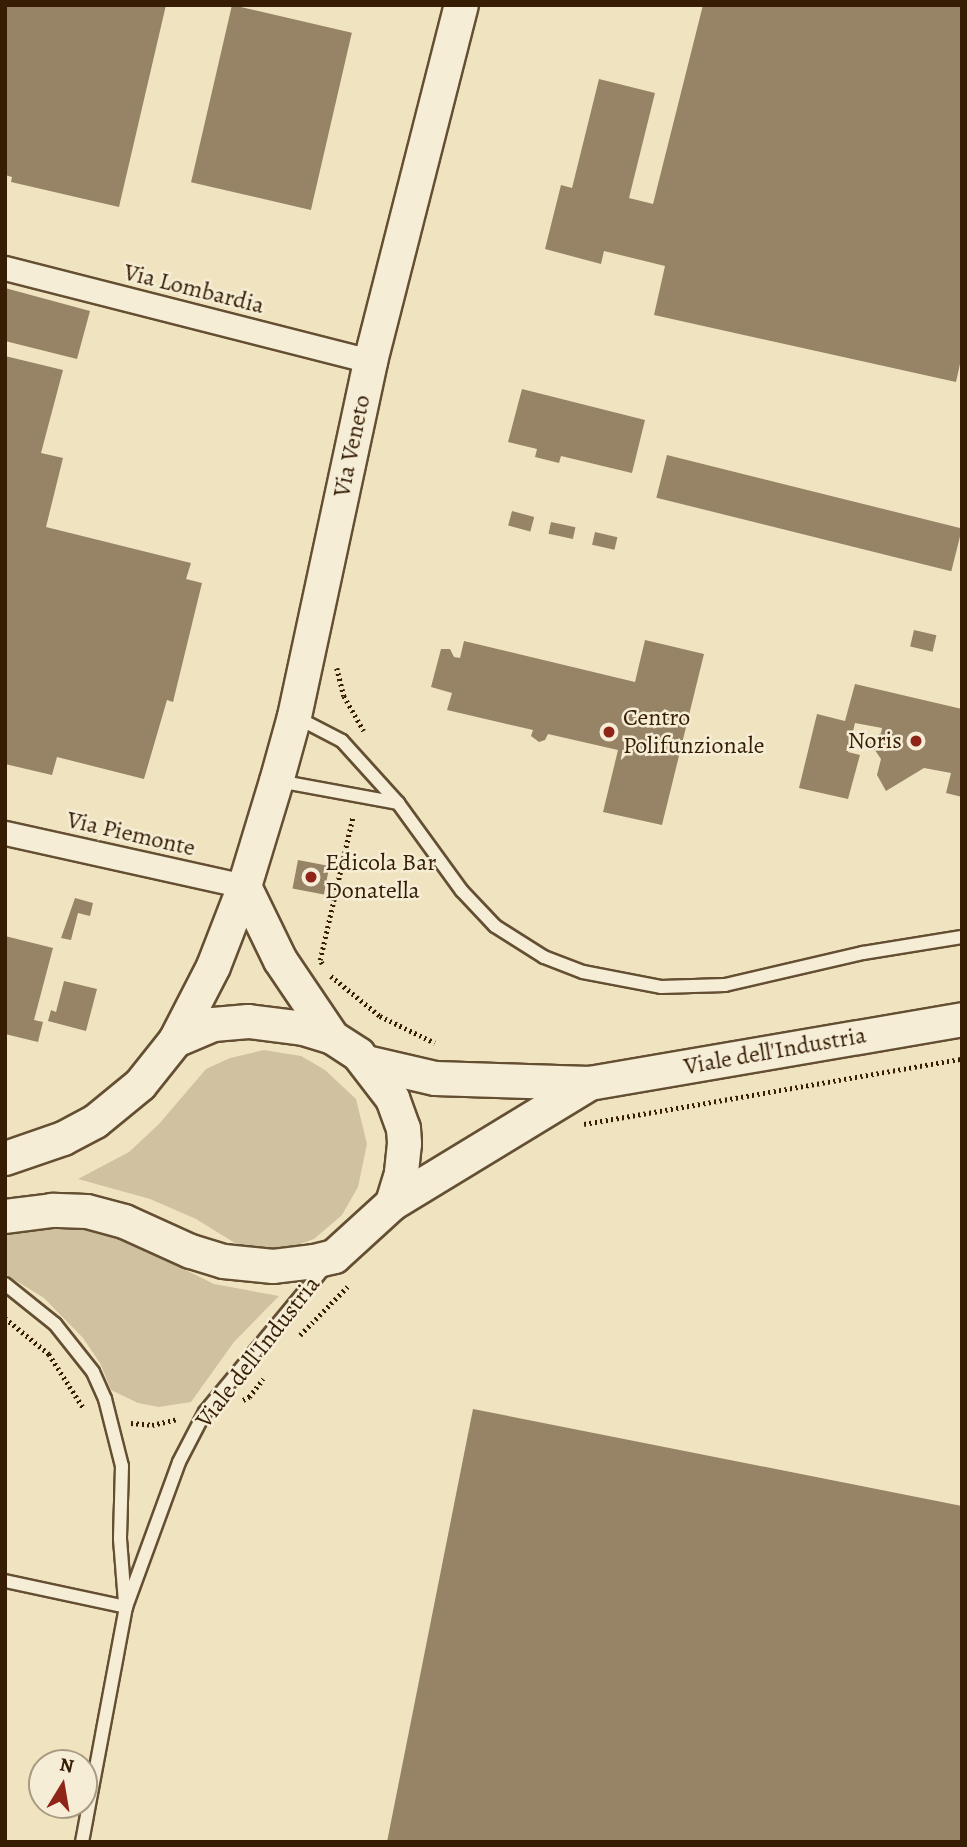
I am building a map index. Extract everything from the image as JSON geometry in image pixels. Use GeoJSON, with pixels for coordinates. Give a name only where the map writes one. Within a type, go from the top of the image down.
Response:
{"type":"FeatureCollection","features":[{"type":"Feature","properties":{"kind":"main road","name":"Via Veneto"},"geometry":{"type":"LineString","coordinates":[[175,1040],[213,966],[244,886],[294,716],[370,361],[461,5]]}},
{"type":"Feature","properties":{"kind":"main road"},"geometry":{"type":"LineString","coordinates":[[244,886],[280,960],[332,1037]]}},
{"type":"Feature","properties":{"kind":"main road","name":"Viale dell'Industria"},"geometry":{"type":"LineString","coordinates":[[366,1062],[435,1078],[589,1083],[962,1019]]}},
{"type":"Feature","properties":{"kind":"main road","name":"Viale dell'Industria"},"geometry":{"type":"LineString","coordinates":[[5,1158],[63,1138],[111,1109],[140,1084],[175,1040],[214,1024],[248,1021],[287,1024],[332,1037],[366,1062],[392,1098],[403,1128],[403,1158],[391,1203],[347,1266],[240,1264],[190,1251],[100,1213],[60,1210],[5,1216]]}},
{"type":"Feature","properties":{"kind":"main road","name":"Viale dell'Industria"},"geometry":{"type":"LineString","coordinates":[[391,1203],[589,1083]]}},
{"type":"Feature","properties":{"kind":"street","name":"Via Lombardia"},"geometry":{"type":"LineString","coordinates":[[5,268],[370,361]]}},
{"type":"Feature","properties":{"kind":"street","name":"Via Piemonte"},"geometry":{"type":"LineString","coordinates":[[5,833],[244,886]]}},
{"type":"Feature","properties":{"kind":"lane"},"geometry":{"type":"LineString","coordinates":[[294,716],[342,741],[398,803],[478,910],[519,943],[583,972],[638,985],[702,987],[748,981],[825,961],[962,937]]}},
{"type":"Feature","properties":{"kind":"lane"},"geometry":{"type":"LineString","coordinates":[[276,781],[398,803]]}},
{"type":"Feature","properties":{"kind":"lane","name":"Viale dell'Industria"},"geometry":{"type":"LineString","coordinates":[[82,1842],[126,1607],[180,1462],[205,1412],[347,1266]]}},
{"type":"Feature","properties":{"kind":"lane","name":"Viale dell'Industria"},"geometry":{"type":"LineString","coordinates":[[5,1284],[55,1324],[93,1372],[112,1420],[122,1466],[120,1539],[126,1607]]}},
{"type":"Feature","properties":{"kind":"lane"},"geometry":{"type":"LineString","coordinates":[[5,1581],[126,1607]]}},
{"type":"Feature","properties":{"kind":"path"},"geometry":{"type":"LineString","coordinates":[[337,665],[344,696],[376,752],[366,767]]}},
{"type":"Feature","properties":{"kind":"path"},"geometry":{"type":"LineString","coordinates":[[358,794],[320,960],[327,973],[380,1016],[424,1040],[446,1047]]}},
{"type":"Feature","properties":{"kind":"path"},"geometry":{"type":"LineString","coordinates":[[581,1125],[962,1059]]}},
{"type":"Feature","properties":{"kind":"path"},"geometry":{"type":"LineString","coordinates":[[295,1340],[319,1312],[347,1266]]}},
{"type":"Feature","properties":{"kind":"path"},"geometry":{"type":"LineString","coordinates":[[5,1318],[50,1354],[84,1410],[94,1418],[152,1425],[205,1412],[249,1397],[264,1377]]}},
{"type":"Feature","properties":{"kind":"shaded area"},"geometry":{"type":"Polygon","coordinates":[[[264,1050],[301,1056],[325,1070],[356,1099],[367,1144],[358,1187],[342,1215],[314,1239],[275,1253],[243,1248],[196,1219],[150,1199],[78,1179],[129,1152],[159,1124],[206,1069],[230,1058],[264,1050]]]}},
{"type":"Feature","properties":{"kind":"shaded area"},"geometry":{"type":"Polygon","coordinates":[[[35,1224],[111,1233],[214,1284],[279,1296],[234,1342],[191,1402],[159,1407],[138,1403],[111,1390],[100,1363],[83,1338],[44,1298],[5,1274],[5,1227],[35,1224]]]}},
{"type":"Feature","properties":{"kind":"building"},"geometry":{"type":"Polygon","coordinates":[[[6,5],[166,5],[119,207],[11,182],[12,177],[5,175],[6,5]]]}},
{"type":"Feature","properties":{"kind":"building"},"geometry":{"type":"Polygon","coordinates":[[[232,5],[352,33],[311,210],[191,182],[232,5]]]}},
{"type":"Feature","properties":{"kind":"building"},"geometry":{"type":"Polygon","coordinates":[[[703,5],[962,5],[962,355],[956,382],[654,315],[665,266],[604,251],[601,264],[545,249],[561,185],[572,188],[599,79],[655,93],[629,198],[653,204],[703,5]]]}},
{"type":"Feature","properties":{"kind":"building"},"geometry":{"type":"Polygon","coordinates":[[[5,288],[90,311],[77,359],[5,341],[5,288]]]}},
{"type":"Feature","properties":{"kind":"building"},"geometry":{"type":"Polygon","coordinates":[[[5,356],[63,370],[41,453],[63,458],[46,527],[191,563],[186,579],[202,583],[173,702],[167,700],[144,779],[57,757],[52,775],[5,764],[5,356]]]}},
{"type":"Feature","properties":{"kind":"building"},"geometry":{"type":"Polygon","coordinates":[[[522,389],[645,420],[632,473],[561,456],[559,463],[535,457],[537,449],[508,442],[522,389]]]}},
{"type":"Feature","properties":{"kind":"building"},"geometry":{"type":"Polygon","coordinates":[[[667,455],[962,529],[951,571],[656,498],[667,455]]]}},
{"type":"Feature","properties":{"kind":"building"},"geometry":{"type":"Polygon","coordinates":[[[512,511],[534,517],[530,531],[508,525],[512,511]]]}},
{"type":"Feature","properties":{"kind":"building"},"geometry":{"type":"Polygon","coordinates":[[[551,522],[575,527],[573,539],[549,534],[551,522]]]}},
{"type":"Feature","properties":{"kind":"building"},"geometry":{"type":"Polygon","coordinates":[[[595,532],[617,537],[614,550],[592,545],[595,532]]]}},
{"type":"Feature","properties":{"kind":"building"},"geometry":{"type":"Polygon","coordinates":[[[914,630],[936,635],[933,652],[910,647],[914,630]]]}},
{"type":"Feature","properties":{"kind":"building","name":"Centro Polifunzionale"},"geometry":{"type":"Polygon","coordinates":[[[645,640],[704,654],[662,825],[603,812],[618,750],[548,734],[545,740],[539,742],[531,736],[533,730],[447,710],[452,693],[431,687],[441,649],[450,649],[454,657],[460,658],[464,641],[635,682],[645,640]]]}},
{"type":"Feature","properties":{"kind":"building","name":"Noris"},"geometry":{"type":"Polygon","coordinates":[[[855,684],[962,709],[962,797],[946,793],[951,773],[924,768],[886,791],[877,775],[881,759],[870,743],[881,733],[882,728],[855,723],[848,752],[860,755],[848,799],[799,788],[817,714],[845,721],[855,684]]]}},
{"type":"Feature","properties":{"kind":"building","name":"Edicola Bar Donatella"},"geometry":{"type":"Polygon","coordinates":[[[298,860],[329,866],[324,895],[292,888],[298,860]]]}},
{"type":"Feature","properties":{"kind":"building"},"geometry":{"type":"Polygon","coordinates":[[[75,898],[93,903],[90,916],[78,913],[71,940],[61,938],[75,898]]]}},
{"type":"Feature","properties":{"kind":"building"},"geometry":{"type":"Polygon","coordinates":[[[5,936],[53,948],[34,1020],[43,1022],[38,1042],[5,1034],[5,936]]]}},
{"type":"Feature","properties":{"kind":"building"},"geometry":{"type":"Polygon","coordinates":[[[64,981],[97,989],[86,1031],[48,1021],[51,1010],[56,1012],[64,981]]]}},
{"type":"Feature","properties":{"kind":"building"},"geometry":{"type":"Polygon","coordinates":[[[473,1409],[962,1506],[962,1842],[387,1842],[473,1409]]]}},
{"type":"Feature","properties":{"kind":"place","name":"Centro Polifunzionale"},"geometry":{"type":"Point","coordinates":[609,732]}},
{"type":"Feature","properties":{"kind":"place","name":"Noris"},"geometry":{"type":"Point","coordinates":[916,741]}},
{"type":"Feature","properties":{"kind":"place","name":"Edicola Bar Donatella"},"geometry":{"type":"Point","coordinates":[311,877]}}]}
